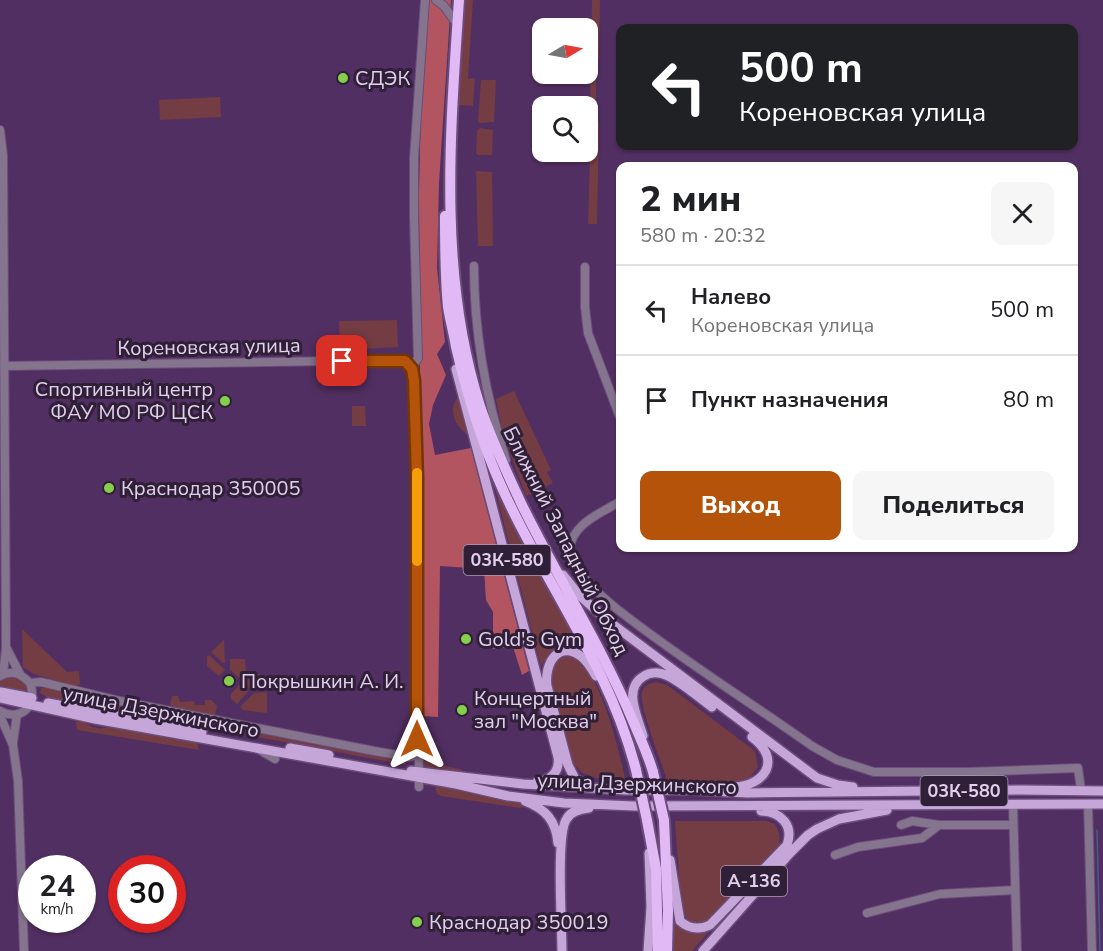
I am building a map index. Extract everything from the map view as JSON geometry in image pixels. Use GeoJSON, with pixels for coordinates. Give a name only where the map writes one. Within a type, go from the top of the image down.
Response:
{"type":"FeatureCollection","features":[{"type":"Feature","properties":{"kind":"highway","name":"03К-580"},"geometry":{"type":"LineString","coordinates":[[457,0],[447,147],[445,254],[448,310],[463,376],[484,446],[513,511],[548,564]]}},
{"type":"Feature","properties":{"kind":"highway","name":"Ближний Западный Обход"},"geometry":{"type":"LineString","coordinates":[[457,0],[450,188],[461,326],[480,407],[548,564],[604,656],[652,766]]}},
{"type":"Feature","properties":{"kind":"highway"},"geometry":{"type":"LineString","coordinates":[[548,564],[616,707],[636,770],[656,869],[658,951]]}},
{"type":"Feature","properties":{"kind":"highway","name":"А-136"},"geometry":{"type":"LineString","coordinates":[[652,766],[665,825],[667,951]]}},
{"type":"Feature","properties":{"kind":"main road","name":"03К-580"},"geometry":{"type":"LineString","coordinates":[[448,310],[461,389],[558,757],[558,767],[552,778],[542,782],[523,784]]}},
{"type":"Feature","properties":{"kind":"main road"},"geometry":{"type":"LineString","coordinates":[[548,564],[585,601],[629,637],[817,778],[844,786],[906,792]]}},
{"type":"Feature","properties":{"kind":"main road"},"geometry":{"type":"LineString","coordinates":[[600,789],[578,782],[568,765],[547,686],[546,672],[551,659],[562,652],[581,656],[592,668],[616,707]]}},
{"type":"Feature","properties":{"kind":"main road","name":"А-136"},"geometry":{"type":"LineString","coordinates":[[652,766],[632,698],[633,690],[640,678],[647,674],[657,673],[669,676],[755,739],[766,754],[767,770],[752,784],[741,787],[693,790]]}},
{"type":"Feature","properties":{"kind":"main road","name":"улица Дзержинского"},"geometry":{"type":"LineString","coordinates":[[0,692],[85,717],[508,796],[564,803],[634,806],[1103,804]]}},
{"type":"Feature","properties":{"kind":"main road","name":"улица Дзержинского"},"geometry":{"type":"LineString","coordinates":[[0,698],[31,701],[418,779],[600,789],[747,793],[1103,791]]}},
{"type":"Feature","properties":{"kind":"main road"},"geometry":{"type":"LineString","coordinates":[[508,796],[542,809],[550,816],[556,829],[560,951]]}},
{"type":"Feature","properties":{"kind":"main road","name":"А-136"},"geometry":{"type":"LineString","coordinates":[[703,951],[790,853],[817,829],[854,815],[944,805]]}},
{"type":"Feature","properties":{"kind":"main road"},"geometry":{"type":"LineString","coordinates":[[560,951],[563,829],[566,820],[581,809],[634,806]]}},
{"type":"Feature","properties":{"kind":"main road","name":"А-136"},"geometry":{"type":"LineString","coordinates":[[665,825],[678,917],[686,925],[696,928],[706,927],[717,921],[785,849],[790,837],[787,823],[772,812],[675,806]]}},
{"type":"Feature","properties":{"kind":"main road"},"geometry":{"type":"LineString","coordinates":[[647,824],[651,907],[648,951]]}},
{"type":"Feature","properties":{"kind":"street"},"geometry":{"type":"LineString","coordinates":[[418,779],[416,406],[412,369],[418,358],[414,158],[425,0],[436,0],[444,6],[454,21]]}},
{"type":"Feature","properties":{"kind":"street"},"geometry":{"type":"LineString","coordinates":[[0,130],[6,648],[1,675],[12,672],[20,674]]}},
{"type":"Feature","properties":{"kind":"street"},"geometry":{"type":"LineString","coordinates":[[474,266],[484,370],[490,405],[515,490]]}},
{"type":"Feature","properties":{"kind":"street"},"geometry":{"type":"LineString","coordinates":[[585,267],[585,307],[588,333],[616,407]]}},
{"type":"Feature","properties":{"kind":"street","name":"Кореновская улица"},"geometry":{"type":"LineString","coordinates":[[4,366],[396,360],[405,361],[412,369]]}},
{"type":"Feature","properties":{"kind":"street"},"geometry":{"type":"LineString","coordinates":[[616,504],[589,520],[576,532],[570,553],[577,568],[616,608],[812,746],[844,763],[874,772],[967,772],[1078,768],[1081,790]]}},
{"type":"Feature","properties":{"kind":"street"},"geometry":{"type":"LineString","coordinates":[[0,711],[9,715],[25,710],[31,701],[33,691],[30,683],[20,674],[6,648]]}},
{"type":"Feature","properties":{"kind":"street","name":"улица Дзержинского"},"geometry":{"type":"LineString","coordinates":[[30,683],[41,682],[120,701],[363,749],[409,757],[417,755]]}},
{"type":"Feature","properties":{"kind":"street"},"geometry":{"type":"LineString","coordinates":[[17,714],[13,745],[18,780],[24,951]]}},
{"type":"Feature","properties":{"kind":"street"},"geometry":{"type":"LineString","coordinates":[[0,716],[13,745]]}},
{"type":"Feature","properties":{"kind":"street"},"geometry":{"type":"LineString","coordinates":[[259,749],[275,759]]}},
{"type":"Feature","properties":{"kind":"street"},"geometry":{"type":"LineString","coordinates":[[1088,804],[1092,951]]}},
{"type":"Feature","properties":{"kind":"street"},"geometry":{"type":"LineString","coordinates":[[1013,805],[1017,951]]}},
{"type":"Feature","properties":{"kind":"street"},"geometry":{"type":"LineString","coordinates":[[901,825],[912,821],[939,825],[1013,825]]}},
{"type":"Feature","properties":{"kind":"street"},"geometry":{"type":"LineString","coordinates":[[835,855],[858,847],[922,838],[939,825]]}},
{"type":"Feature","properties":{"kind":"street"},"geometry":{"type":"LineString","coordinates":[[867,913],[940,894],[1015,890]]}},
{"type":"Feature","properties":{"kind":"shaded area"},"geometry":{"type":"Polygon","coordinates":[[[429,0],[451,0],[439,183],[437,268],[445,342],[437,354],[446,375],[433,405],[429,424],[435,455],[471,448],[529,671],[522,675],[513,647],[493,649],[493,612],[486,600],[484,569],[440,566],[438,717],[422,716],[419,193],[421,102],[429,0]]]}},
{"type":"Feature","properties":{"kind":"shaded area"},"geometry":{"type":"Polygon","coordinates":[[[465,0],[473,0],[468,79],[475,78],[473,106],[457,105],[465,0]]]}},
{"type":"Feature","properties":{"kind":"shaded area"},"geometry":{"type":"Polygon","coordinates":[[[592,0],[600,0],[599,59],[598,18],[592,18],[592,0]]]}},
{"type":"Feature","properties":{"kind":"shaded area"},"geometry":{"type":"Polygon","coordinates":[[[481,80],[496,80],[494,122],[480,123],[478,121],[481,80]]]}},
{"type":"Feature","properties":{"kind":"shaded area"},"geometry":{"type":"Polygon","coordinates":[[[590,84],[596,84],[596,96],[591,96],[590,84]]]}},
{"type":"Feature","properties":{"kind":"shaded area"},"geometry":{"type":"Polygon","coordinates":[[[220,97],[221,117],[160,120],[159,100],[220,97]]]}},
{"type":"Feature","properties":{"kind":"shaded area"},"geometry":{"type":"Polygon","coordinates":[[[599,123],[597,224],[588,224],[590,162],[598,162],[599,123]]]}},
{"type":"Feature","properties":{"kind":"shaded area"},"geometry":{"type":"Polygon","coordinates":[[[480,128],[493,130],[492,155],[476,153],[477,131],[480,128]]]}},
{"type":"Feature","properties":{"kind":"shaded area"},"geometry":{"type":"Polygon","coordinates":[[[476,171],[492,172],[493,246],[478,246],[476,171]]]}},
{"type":"Feature","properties":{"kind":"shaded area"},"geometry":{"type":"Polygon","coordinates":[[[397,320],[398,347],[340,350],[339,321],[397,320]]]}},
{"type":"Feature","properties":{"kind":"shaded area"},"geometry":{"type":"Polygon","coordinates":[[[514,391],[551,470],[547,472],[553,483],[526,496],[503,434],[496,399],[514,391]]]}},
{"type":"Feature","properties":{"kind":"shaded area"},"geometry":{"type":"Polygon","coordinates":[[[459,396],[470,436],[461,429],[454,418],[453,407],[459,396]]]}},
{"type":"Feature","properties":{"kind":"shaded area"},"geometry":{"type":"Polygon","coordinates":[[[352,406],[365,406],[366,426],[352,426],[352,406]]]}},
{"type":"Feature","properties":{"kind":"shaded area"},"geometry":{"type":"Polygon","coordinates":[[[495,489],[581,648],[566,646],[557,648],[549,654],[541,666],[495,489]]]}},
{"type":"Feature","properties":{"kind":"shaded area"},"geometry":{"type":"Polygon","coordinates":[[[22,629],[67,672],[79,671],[80,684],[76,687],[71,686],[32,673],[23,667],[22,629]]]}},
{"type":"Feature","properties":{"kind":"shaded area"},"geometry":{"type":"Polygon","coordinates":[[[224,640],[225,662],[223,663],[211,652],[224,640]]]}},
{"type":"Feature","properties":{"kind":"shaded area"},"geometry":{"type":"Polygon","coordinates":[[[209,655],[225,670],[219,676],[207,666],[209,655]]]}},
{"type":"Feature","properties":{"kind":"shaded area"},"geometry":{"type":"Polygon","coordinates":[[[571,656],[581,662],[599,691],[613,730],[625,779],[597,778],[583,773],[571,762],[550,685],[551,667],[557,657],[571,656]]]}},
{"type":"Feature","properties":{"kind":"shaded area"},"geometry":{"type":"Polygon","coordinates":[[[230,659],[245,659],[246,671],[239,678],[230,670],[230,659]]]}},
{"type":"Feature","properties":{"kind":"shaded area"},"geometry":{"type":"Polygon","coordinates":[[[250,674],[260,674],[260,689],[250,689],[242,681],[250,674]]]}},
{"type":"Feature","properties":{"kind":"shaded area"},"geometry":{"type":"Polygon","coordinates":[[[12,675],[25,682],[32,696],[0,689],[0,681],[12,675]]]}},
{"type":"Feature","properties":{"kind":"shaded area"},"geometry":{"type":"Polygon","coordinates":[[[656,682],[667,685],[755,751],[758,767],[751,776],[741,782],[667,780],[642,700],[644,688],[656,682]]]}},
{"type":"Feature","properties":{"kind":"shaded area"},"geometry":{"type":"Polygon","coordinates":[[[240,684],[248,692],[237,704],[231,699],[231,694],[240,684]]]}},
{"type":"Feature","properties":{"kind":"shaded area"},"geometry":{"type":"Polygon","coordinates":[[[41,688],[52,688],[78,697],[404,760],[406,765],[47,697],[40,693],[41,688]]]}},
{"type":"Feature","properties":{"kind":"shaded area"},"geometry":{"type":"Polygon","coordinates":[[[267,692],[267,713],[243,710],[240,707],[254,693],[267,692]]]}},
{"type":"Feature","properties":{"kind":"shaded area"},"geometry":{"type":"Polygon","coordinates":[[[172,696],[178,696],[180,702],[194,701],[195,705],[205,705],[205,700],[211,700],[217,706],[215,715],[172,707],[170,704],[172,696]]]}},
{"type":"Feature","properties":{"kind":"shaded area"},"geometry":{"type":"Polygon","coordinates":[[[82,720],[96,728],[110,726],[197,741],[199,750],[77,730],[76,722],[82,720]]]}},
{"type":"Feature","properties":{"kind":"shaded area"},"geometry":{"type":"Polygon","coordinates":[[[425,760],[462,771],[426,769],[423,763],[425,760]]]}},
{"type":"Feature","properties":{"kind":"shaded area"},"geometry":{"type":"Polygon","coordinates":[[[431,784],[523,802],[540,811],[528,807],[520,808],[441,796],[431,784]]]}},
{"type":"Feature","properties":{"kind":"shaded area"},"geometry":{"type":"Polygon","coordinates":[[[675,821],[767,821],[775,824],[779,833],[780,845],[714,920],[697,924],[687,920],[681,902],[675,821]]]}},
{"type":"Feature","properties":{"kind":"shaded area"},"geometry":{"type":"Polygon","coordinates":[[[674,920],[681,927],[712,928],[692,951],[671,951],[674,920]]]}},
{"type":"Feature","properties":{"kind":"waterway"},"geometry":{"type":"LineString","coordinates":[[1097,830],[1100,951]]}},
{"type":"Feature","properties":{"kind":"slow traffic"},"geometry":{"type":"LineString","coordinates":[[417,473],[417,561]]}},
{"type":"Feature","properties":{"kind":"place","name":"СДЭК"},"geometry":{"type":"Point","coordinates":[343,78]}},
{"type":"Feature","properties":{"kind":"place","name":"Спортивный центр ФАУ МО РФ ЦСК"},"geometry":{"type":"Point","coordinates":[225,401]}},
{"type":"Feature","properties":{"kind":"place","name":"Краснодар 350005"},"geometry":{"type":"Point","coordinates":[109,488]}},
{"type":"Feature","properties":{"kind":"place","name":"Gold's Gym"},"geometry":{"type":"Point","coordinates":[466,639]}},
{"type":"Feature","properties":{"kind":"place","name":"Покрышкин А. И."},"geometry":{"type":"Point","coordinates":[229,681]}},
{"type":"Feature","properties":{"kind":"place","name":"Концертный зал \"Москва\""},"geometry":{"type":"Point","coordinates":[462,710]}},
{"type":"Feature","properties":{"kind":"place","name":"Краснодар 350019"},"geometry":{"type":"Point","coordinates":[417,922]}},
{"type":"Feature","properties":{"kind":"route"},"geometry":{"type":"LineString","coordinates":[[342,361],[405,361],[412,369],[416,406],[417,479],[417,739]]}}]}
